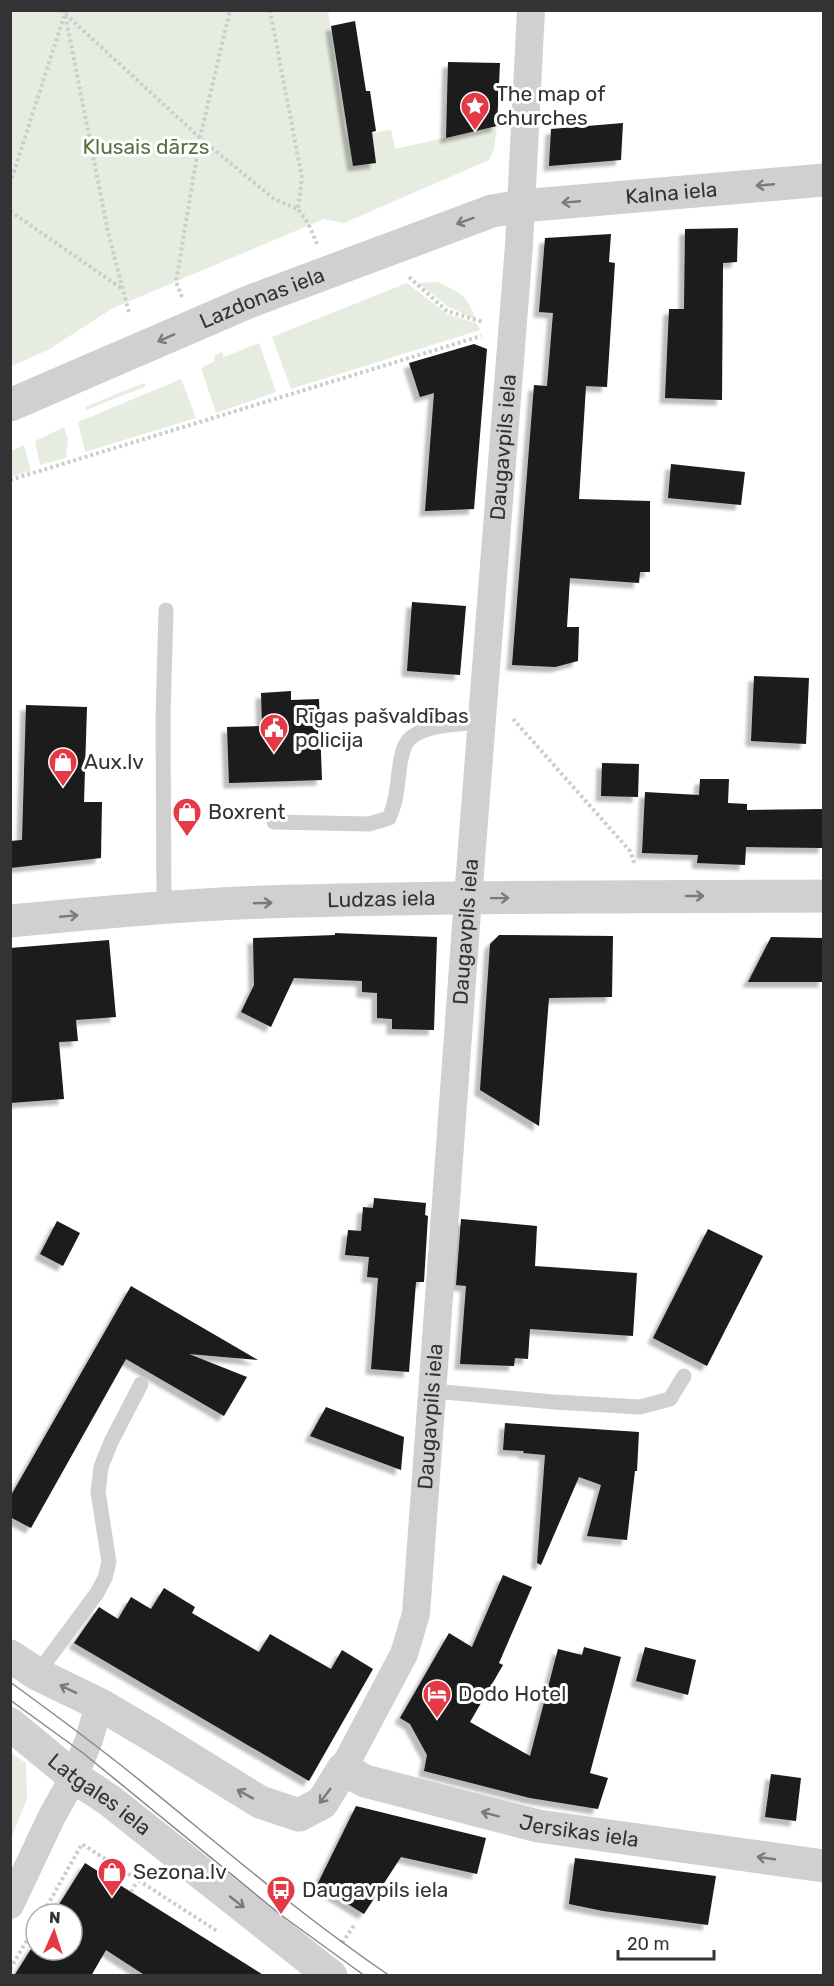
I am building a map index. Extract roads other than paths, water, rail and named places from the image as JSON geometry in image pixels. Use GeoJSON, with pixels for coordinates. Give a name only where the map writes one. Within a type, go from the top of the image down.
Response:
{"type":"FeatureCollection","features":[{"type":"Feature","properties":{"kind":"street","name":"Daugavpils iela"},"geometry":{"type":"LineString","coordinates":[[99,1704],[237,1790],[260,1802],[299,1815],[322,1803],[343,1769],[404,1654],[416,1614],[521,206],[531,10]]}},
{"type":"Feature","properties":{"kind":"street","name":"Kalna iela"},"geometry":{"type":"LineString","coordinates":[[521,206],[824,180]]}},
{"type":"Feature","properties":{"kind":"street","name":"Lazdonas iela"},"geometry":{"type":"LineString","coordinates":[[10,405],[250,301],[492,211],[521,206]]}},
{"type":"Feature","properties":{"kind":"street","name":"Ludzas iela"},"geometry":{"type":"LineString","coordinates":[[10,921],[265,902],[638,896],[824,896]]}},
{"type":"Feature","properties":{"kind":"street"},"geometry":{"type":"LineString","coordinates":[[10,1656],[37,1674],[99,1704],[89,1740],[74,1777],[52,1816],[10,1905]]}},
{"type":"Feature","properties":{"kind":"street","name":"Latgales iela"},"geometry":{"type":"LineString","coordinates":[[10,1724],[74,1777],[109,1800],[331,1976]]}},
{"type":"Feature","properties":{"kind":"street","name":"Jersikas iela"},"geometry":{"type":"LineString","coordinates":[[343,1769],[365,1781],[538,1826],[824,1866]]}},
{"type":"Feature","properties":{"kind":"lane"},"geometry":{"type":"LineString","coordinates":[[164,908],[163,717],[166,610]]}},
{"type":"Feature","properties":{"kind":"lane"},"geometry":{"type":"LineString","coordinates":[[274,822],[369,824],[389,818],[396,803],[401,758],[407,742],[419,731],[455,724],[482,722]]}},
{"type":"Feature","properties":{"kind":"lane"},"geometry":{"type":"LineString","coordinates":[[433,1391],[640,1407],[670,1399],[684,1376]]}},
{"type":"Feature","properties":{"kind":"lane"},"geometry":{"type":"LineString","coordinates":[[37,1674],[97,1593],[105,1578],[109,1562],[98,1492],[101,1467],[111,1442],[141,1384]]}},
{"type":"Feature","properties":{"kind":"tram line"},"geometry":{"type":"LineString","coordinates":[[10,1682],[127,1770],[289,1902],[390,1976]]}},
{"type":"Feature","properties":{"kind":"tram line"},"geometry":{"type":"LineString","coordinates":[[10,1700],[83,1753],[281,1915],[365,1976]]}},
{"type":"Feature","properties":{"kind":"place","name":"The map of churches"},"geometry":{"type":"Point","coordinates":[475,132]}},
{"type":"Feature","properties":{"kind":"place","name":"Rīgas pašvaldības policija"},"geometry":{"type":"Point","coordinates":[274,754]}},
{"type":"Feature","properties":{"kind":"place","name":"Aux.lv"},"geometry":{"type":"Point","coordinates":[63,788]}},
{"type":"Feature","properties":{"kind":"place","name":"Boxrent"},"geometry":{"type":"Point","coordinates":[187,838]}},
{"type":"Feature","properties":{"kind":"place","name":"Dodo Hotel"},"geometry":{"type":"Point","coordinates":[437,1720]}},
{"type":"Feature","properties":{"kind":"place","name":"Sezona.lv"},"geometry":{"type":"Point","coordinates":[112,1898]}},
{"type":"Feature","properties":{"kind":"place","name":"Daugavpils iela"},"geometry":{"type":"Point","coordinates":[281,1916]}},
{"type":"Feature","properties":{"kind":"park label","name":"Klusais dārzs"},"geometry":{"type":"Point","coordinates":[146,147]}}]}
